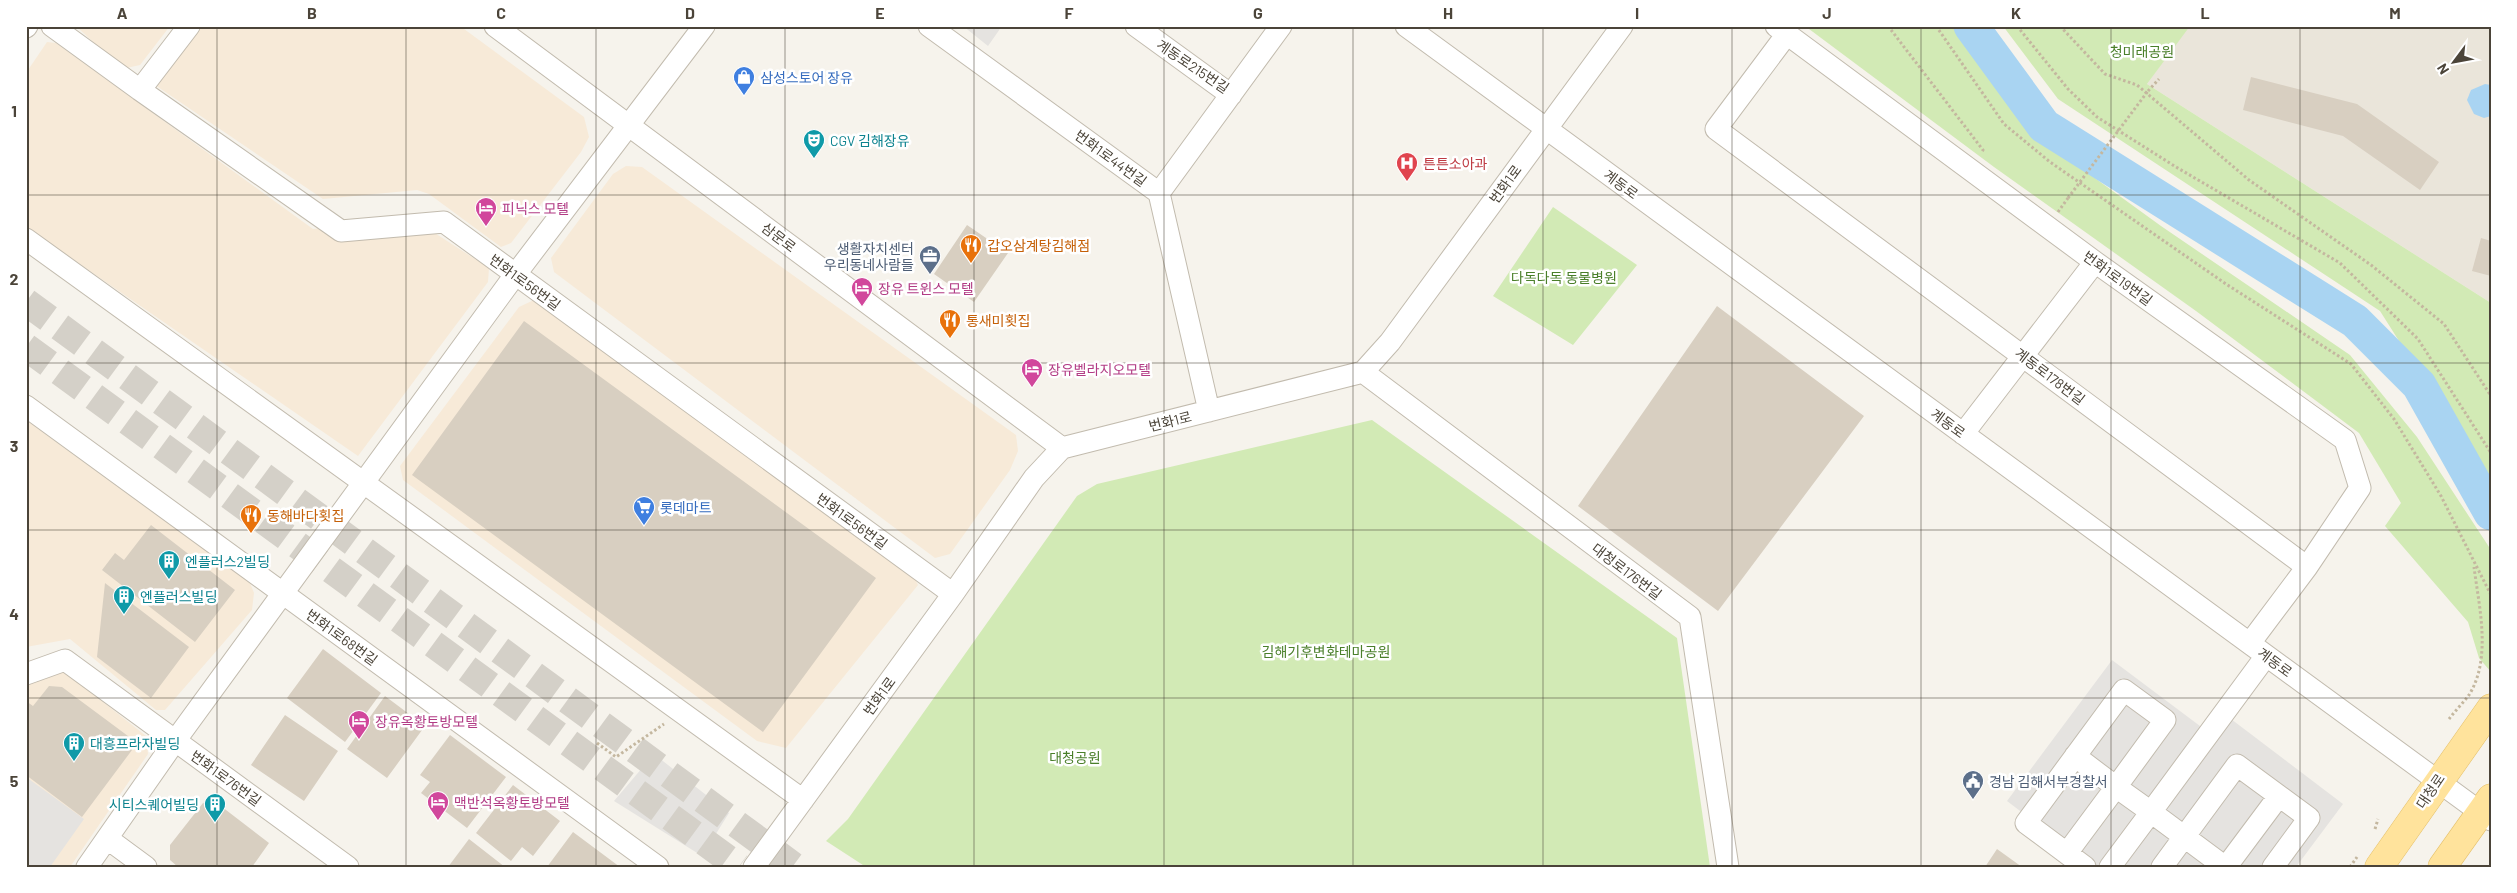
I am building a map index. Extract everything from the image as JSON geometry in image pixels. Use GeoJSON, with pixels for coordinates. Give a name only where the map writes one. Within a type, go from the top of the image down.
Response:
{"type":"FeatureCollection","features":[{"type":"Feature","properties":{"kind":"main road","name":"대청로"},"geometry":{"type":"LineString","coordinates":[[2379,867],[2437,781],[2487,713]]}},
{"type":"Feature","properties":{"kind":"main road"},"geometry":{"type":"LineString","coordinates":[[2442,867],[2487,810]]}},
{"type":"Feature","properties":{"kind":"street","name":"번화1로56번길"},"geometry":{"type":"LineString","coordinates":[[52,26],[341,231],[444,222],[953,594]]}},
{"type":"Feature","properties":{"kind":"street"},"geometry":{"type":"LineString","coordinates":[[140,90],[188,26]]}},
{"type":"Feature","properties":{"kind":"street","name":"삼문로"},"geometry":{"type":"LineString","coordinates":[[495,26],[1062,448]]}},
{"type":"Feature","properties":{"kind":"street"},"geometry":{"type":"LineString","coordinates":[[88,867],[175,741],[282,593],[515,275],[704,26]]}},
{"type":"Feature","properties":{"kind":"street","name":"번화1로44번길"},"geometry":{"type":"LineString","coordinates":[[930,26],[1159,192],[1209,411]]}},
{"type":"Feature","properties":{"kind":"street","name":"계동로215번길"},"geometry":{"type":"LineString","coordinates":[[1136,26],[1231,95],[1281,26]]}},
{"type":"Feature","properties":{"kind":"street","name":"계동로"},"geometry":{"type":"LineString","coordinates":[[1406,26],[2437,781],[2487,810]]}},
{"type":"Feature","properties":{"kind":"street","name":"번화1로"},"geometry":{"type":"LineString","coordinates":[[754,867],[953,594],[1034,478],[1062,448],[1363,372],[1390,342],[1622,26]]}},
{"type":"Feature","properties":{"kind":"street","name":"번화1로19번길"},"geometry":{"type":"LineString","coordinates":[[1782,30],[2095,262],[2345,440],[2360,488],[2307,567]]}},
{"type":"Feature","properties":{"kind":"street","name":"계동로178번길"},"geometry":{"type":"LineString","coordinates":[[1782,30],[1716,129],[2307,567]]}},
{"type":"Feature","properties":{"kind":"street"},"geometry":{"type":"LineString","coordinates":[[1159,192],[1231,95]]}},
{"type":"Feature","properties":{"kind":"street"},"geometry":{"type":"LineString","coordinates":[[26,239],[803,800]]}},
{"type":"Feature","properties":{"kind":"street"},"geometry":{"type":"LineString","coordinates":[[1963,434],[2095,262]]}},
{"type":"Feature","properties":{"kind":"street","name":"대청로176번길"},"geometry":{"type":"LineString","coordinates":[[1363,372],[1690,617],[1728,867]]}},
{"type":"Feature","properties":{"kind":"street","name":"번화1로68번길"},"geometry":{"type":"LineString","coordinates":[[26,406],[658,867]]}},
{"type":"Feature","properties":{"kind":"street"},"geometry":{"type":"LineString","coordinates":[[2110,867],[2151,812],[2258,649],[2307,567]]}},
{"type":"Feature","properties":{"kind":"street","name":"번화1로76번길"},"geometry":{"type":"LineString","coordinates":[[26,674],[65,660],[348,867]]}},
{"type":"Feature","properties":{"kind":"street"},"geometry":{"type":"LineString","coordinates":[[2067,853],[2165,720],[2124,690],[2026,823],[2085,867]]}},
{"type":"Feature","properties":{"kind":"street"},"geometry":{"type":"LineString","coordinates":[[2075,756],[2184,838],[2226,867],[2279,796]]}},
{"type":"Feature","properties":{"kind":"street"},"geometry":{"type":"LineString","coordinates":[[2162,867],[2237,765],[2309,818],[2273,867]]}},
{"type":"Feature","properties":{"kind":"street"},"geometry":{"type":"LineString","coordinates":[[108,839],[146,867]]}},
{"type":"Feature","properties":{"kind":"path"},"geometry":{"type":"LineString","coordinates":[[1888,26],[1983,150],[1973,172]]}},
{"type":"Feature","properties":{"kind":"path"},"geometry":{"type":"LineString","coordinates":[[1936,26],[2004,124],[2042,155],[2203,269],[2351,364],[2394,419],[2441,496],[2474,565],[2491,595]]}},
{"type":"Feature","properties":{"kind":"path"},"geometry":{"type":"LineString","coordinates":[[2017,26],[2068,89],[2097,118],[2176,168],[2340,263],[2418,339],[2491,453]]}},
{"type":"Feature","properties":{"kind":"path"},"geometry":{"type":"LineString","coordinates":[[2060,26],[2105,74],[2137,85],[2249,180],[2371,265],[2444,324],[2491,396]]}},
{"type":"Feature","properties":{"kind":"path"},"geometry":{"type":"LineString","coordinates":[[2068,198],[2159,79]]}},
{"type":"Feature","properties":{"kind":"path"},"geometry":{"type":"LineString","coordinates":[[2449,718],[2469,694],[2479,669],[2482,633],[2474,565]]}},
{"type":"Feature","properties":{"kind":"path"},"geometry":{"type":"LineString","coordinates":[[597,743],[616,757],[682,712]]}},
{"type":"Feature","properties":{"kind":"shaded area"},"geometry":{"type":"Polygon","coordinates":[[[76,26],[170,26],[140,65],[122,69],[76,26]]]}},
{"type":"Feature","properties":{"kind":"shaded area"},"geometry":{"type":"Polygon","coordinates":[[[191,26],[460,26],[584,117],[589,137],[581,152],[511,243],[501,247],[429,194],[417,190],[323,199],[152,83],[191,26]]]}},
{"type":"Feature","properties":{"kind":"shaded area"},"geometry":{"type":"Polygon","coordinates":[[[963,26],[1002,26],[988,46],[963,26]]]}},
{"type":"Feature","properties":{"kind":"shaded area"},"geometry":{"type":"Polygon","coordinates":[[[2188,26],[2491,26],[2491,303],[2147,84],[2188,26]]]}},
{"type":"Feature","properties":{"kind":"shaded area"},"geometry":{"type":"Polygon","coordinates":[[[47,42],[56,43],[313,229],[413,219],[489,268],[488,282],[358,456],[26,227],[26,73],[47,42]]]}},
{"type":"Feature","properties":{"kind":"shaded area"},"geometry":{"type":"Polygon","coordinates":[[[626,166],[642,167],[1016,435],[1018,451],[1010,470],[950,554],[935,558],[554,272],[551,258],[613,174],[626,166]]]}},
{"type":"Feature","properties":{"kind":"shaded area","name":"롯데마트"},"geometry":{"type":"Polygon","coordinates":[[[536,299],[909,567],[918,585],[786,748],[757,741],[403,480],[400,466],[519,307],[536,299]]]}},
{"type":"Feature","properties":{"kind":"shaded area"},"geometry":{"type":"Polygon","coordinates":[[[26,420],[250,583],[254,593],[252,610],[165,710],[156,710],[70,639],[26,647],[26,420]]]}},
{"type":"Feature","properties":{"kind":"shaded area"},"geometry":{"type":"Polygon","coordinates":[[[2112,660],[2216,738],[2231,719],[2343,804],[2296,867],[2094,867],[2007,801],[2112,660]]]}},
{"type":"Feature","properties":{"kind":"shaded area"},"geometry":{"type":"Polygon","coordinates":[[[64,671],[146,736],[148,754],[70,867],[26,867],[26,683],[64,671]]]}},
{"type":"Feature","properties":{"kind":"shaded area"},"geometry":{"type":"Polygon","coordinates":[[[654,754],[729,813],[702,856],[614,801],[654,754]]]}},
{"type":"Feature","properties":{"kind":"shaded area"},"geometry":{"type":"Polygon","coordinates":[[[26,777],[84,819],[50,867],[26,867],[26,777]]]}},
{"type":"Feature","properties":{"kind":"green space"},"geometry":{"type":"Polygon","coordinates":[[[1805,26],[1955,26],[2030,131],[2161,226],[2350,355],[2417,437],[2491,550],[2491,672],[2479,658],[2468,622],[2385,526],[2401,503],[2359,433],[2196,311],[1994,167],[1805,26]]]}},
{"type":"Feature","properties":{"kind":"green space","name":"청미래공원"},"geometry":{"type":"Polygon","coordinates":[[[2003,26],[2190,26],[2147,84],[2491,303],[2491,486],[2380,311],[2058,99],[2003,26]]]}},
{"type":"Feature","properties":{"kind":"green space","name":"다독다독 동물병원"},"geometry":{"type":"Polygon","coordinates":[[[1553,207],[1637,265],[1573,345],[1493,296],[1553,207]]]}},
{"type":"Feature","properties":{"kind":"green space","name":"김해기후변화테마공원"},"geometry":{"type":"Polygon","coordinates":[[[1372,420],[1677,638],[1710,867],[866,867],[826,841],[848,819],[1077,496],[1097,484],[1372,420]]]}},
{"type":"Feature","properties":{"kind":"water"},"geometry":{"type":"Polygon","coordinates":[[[2485,84],[2491,85],[2491,116],[2484,118],[2474,114],[2467,100],[2471,90],[2485,84]]]}},
{"type":"Feature","properties":{"kind":"building"},"geometry":{"type":"Polygon","coordinates":[[[2251,77],[2357,104],[2439,162],[2420,190],[2343,136],[2243,110],[2251,77]]]}},
{"type":"Feature","properties":{"kind":"building","name":"갑오삼계탕김해점"},"geometry":{"type":"Polygon","coordinates":[[[967,225],[1008,253],[974,302],[934,274],[967,225]]]}},
{"type":"Feature","properties":{"kind":"building"},"geometry":{"type":"Polygon","coordinates":[[[2481,238],[2491,241],[2491,276],[2472,271],[2481,238]]]}},
{"type":"Feature","properties":{"kind":"building"},"geometry":{"type":"Polygon","coordinates":[[[1717,306],[1864,416],[1718,611],[1578,506],[1717,306]]]}},
{"type":"Feature","properties":{"kind":"building","name":"롯데마트"},"geometry":{"type":"Polygon","coordinates":[[[524,321],[876,578],[763,732],[412,475],[524,321]]]}},
{"type":"Feature","properties":{"kind":"building","name":"엔플러스2빌딩"},"geometry":{"type":"Polygon","coordinates":[[[151,525],[235,590],[195,642],[102,570],[115,553],[124,560],[151,525]]]}},
{"type":"Feature","properties":{"kind":"building","name":"엔플러스빌딩"},"geometry":{"type":"Polygon","coordinates":[[[105,583],[189,647],[151,698],[97,657],[105,583]]]}},
{"type":"Feature","properties":{"kind":"building"},"geometry":{"type":"Polygon","coordinates":[[[323,649],[381,693],[345,742],[287,698],[323,649]]]}},
{"type":"Feature","properties":{"kind":"building","name":"대흥프라자빌딩"},"geometry":{"type":"Polygon","coordinates":[[[49,686],[62,687],[128,736],[132,750],[82,817],[26,775],[26,701],[33,706],[49,686]]]}},
{"type":"Feature","properties":{"kind":"building"},"geometry":{"type":"Polygon","coordinates":[[[385,696],[425,726],[387,778],[347,749],[385,696]]]}},
{"type":"Feature","properties":{"kind":"building"},"geometry":{"type":"Polygon","coordinates":[[[285,715],[338,751],[304,801],[251,765],[285,715]]]}},
{"type":"Feature","properties":{"kind":"building"},"geometry":{"type":"Polygon","coordinates":[[[450,735],[506,777],[467,828],[421,793],[430,782],[420,775],[450,735]]]}},
{"type":"Feature","properties":{"kind":"building"},"geometry":{"type":"Polygon","coordinates":[[[513,785],[560,821],[533,856],[522,847],[511,861],[476,833],[513,785]]]}},
{"type":"Feature","properties":{"kind":"building","name":"시티스퀘어빌딩"},"geometry":{"type":"Polygon","coordinates":[[[213,800],[269,843],[252,867],[178,867],[170,860],[170,845],[203,803],[213,800]]]}},
{"type":"Feature","properties":{"kind":"building"},"geometry":{"type":"Polygon","coordinates":[[[573,832],[620,867],[547,867],[573,832]]]}},
{"type":"Feature","properties":{"kind":"building"},"geometry":{"type":"Polygon","coordinates":[[[469,839],[505,867],[448,867],[469,839]]]}},
{"type":"Feature","properties":{"kind":"building"},"geometry":{"type":"Polygon","coordinates":[[[1997,849],[2022,867],[1985,867],[1997,849]]]}},
{"type":"Feature","properties":{"kind":"waterway"},"geometry":{"type":"LineString","coordinates":[[1971,26],[2044,126],[2355,321],[2419,385],[2491,513]]}},
{"type":"Feature","properties":{"kind":"tunnel"},"geometry":{"type":"LineString","coordinates":[[26,302],[795,867]]}},
{"type":"Feature","properties":{"kind":"tunnel"},"geometry":{"type":"LineString","coordinates":[[26,347],[739,867]]}},
{"type":"Feature","properties":{"kind":"place","name":"삼성스토어 장유"},"geometry":{"type":"Point","coordinates":[744,96]}},
{"type":"Feature","properties":{"kind":"place","name":"CGV 김해장유"},"geometry":{"type":"Point","coordinates":[814,159]}},
{"type":"Feature","properties":{"kind":"place","name":"튼튼소아과"},"geometry":{"type":"Point","coordinates":[1407,182]}},
{"type":"Feature","properties":{"kind":"place","name":"피닉스 모텔"},"geometry":{"type":"Point","coordinates":[486,227]}},
{"type":"Feature","properties":{"kind":"place","name":"갑오삼계탕김해점"},"geometry":{"type":"Point","coordinates":[971,264]}},
{"type":"Feature","properties":{"kind":"place","name":"생활자치센터 우리동네사람들"},"geometry":{"type":"Point","coordinates":[930,275]}},
{"type":"Feature","properties":{"kind":"place","name":"장유 트윈스 모텔"},"geometry":{"type":"Point","coordinates":[862,307]}},
{"type":"Feature","properties":{"kind":"place","name":"통새미횟집"},"geometry":{"type":"Point","coordinates":[950,339]}},
{"type":"Feature","properties":{"kind":"place","name":"장유벨라지오모텔"},"geometry":{"type":"Point","coordinates":[1032,388]}},
{"type":"Feature","properties":{"kind":"place","name":"롯데마트"},"geometry":{"type":"Point","coordinates":[644,526]}},
{"type":"Feature","properties":{"kind":"place","name":"동해바다횟집"},"geometry":{"type":"Point","coordinates":[251,534]}},
{"type":"Feature","properties":{"kind":"place","name":"엔플러스2빌딩"},"geometry":{"type":"Point","coordinates":[169,580]}},
{"type":"Feature","properties":{"kind":"place","name":"엔플러스빌딩"},"geometry":{"type":"Point","coordinates":[124,615]}},
{"type":"Feature","properties":{"kind":"place","name":"장유옥황토방모텔"},"geometry":{"type":"Point","coordinates":[359,740]}},
{"type":"Feature","properties":{"kind":"place","name":"대흥프라자빌딩"},"geometry":{"type":"Point","coordinates":[74,762]}},
{"type":"Feature","properties":{"kind":"place","name":"경남 김해서부경찰서"},"geometry":{"type":"Point","coordinates":[1973,800]}},
{"type":"Feature","properties":{"kind":"place","name":"맥반석옥황토방모텔"},"geometry":{"type":"Point","coordinates":[438,821]}},
{"type":"Feature","properties":{"kind":"place","name":"시티스퀘어빌딩"},"geometry":{"type":"Point","coordinates":[215,823]}},
{"type":"Feature","properties":{"kind":"park label","name":"대청공원"},"geometry":{"type":"Point","coordinates":[1075,757]}}]}
